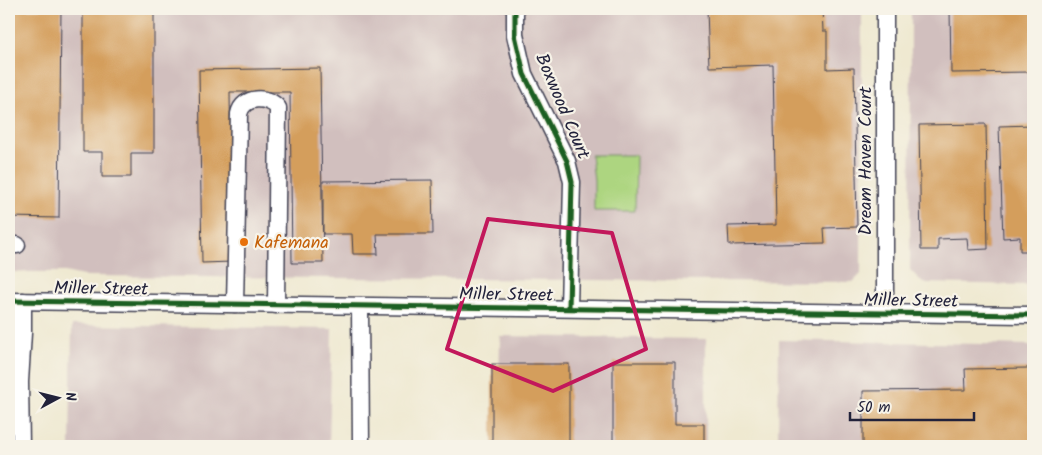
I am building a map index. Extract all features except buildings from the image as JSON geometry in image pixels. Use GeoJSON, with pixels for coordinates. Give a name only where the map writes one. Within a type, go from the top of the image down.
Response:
{"type":"FeatureCollection","features":[{"type":"Feature","properties":{"kind":"street","name":"Boxwood Court"},"geometry":{"type":"LineString","coordinates":[[515,9],[515,35],[524,74],[567,161],[572,182],[569,308]]}},
{"type":"Feature","properties":{"kind":"street","name":"Dream Haven Court"},"geometry":{"type":"LineString","coordinates":[[885,9],[885,313]]}},
{"type":"Feature","properties":{"kind":"street"},"geometry":{"type":"LineString","coordinates":[[235,304],[239,114],[240,108],[250,100],[270,101],[275,103],[278,108],[276,305]]}},
{"type":"Feature","properties":{"kind":"street","name":"Miller Street"},"geometry":{"type":"LineString","coordinates":[[16,301],[1033,315]]}},
{"type":"Feature","properties":{"kind":"street"},"geometry":{"type":"LineString","coordinates":[[16,301],[23,333],[20,382],[21,446]]}},
{"type":"Feature","properties":{"kind":"street"},"geometry":{"type":"LineString","coordinates":[[360,306],[361,446]]}},
{"type":"Feature","properties":{"kind":"street"},"geometry":{"type":"LineString","coordinates":[[9,314],[20,382]]}},
{"type":"Feature","properties":{"kind":"highlighted area"},"geometry":{"type":"Polygon","coordinates":[[[488,219],[612,233],[646,349],[553,391],[447,349],[488,219]]]}},
{"type":"Feature","properties":{"kind":"shaded area"},"geometry":{"type":"Polygon","coordinates":[[[9,9],[862,9],[861,274],[853,282],[83,276],[65,272],[9,272],[9,9]]]}},
{"type":"Feature","properties":{"kind":"shaded area"},"geometry":{"type":"Polygon","coordinates":[[[911,9],[1033,9],[1033,285],[923,283],[910,270],[911,9]]]}},
{"type":"Feature","properties":{"kind":"shaded area"},"geometry":{"type":"Polygon","coordinates":[[[72,325],[332,329],[329,446],[70,446],[72,325]]]}},
{"type":"Feature","properties":{"kind":"shaded area"},"geometry":{"type":"Polygon","coordinates":[[[500,336],[706,339],[706,446],[498,446],[500,336]]]}},
{"type":"Feature","properties":{"kind":"shaded area"},"geometry":{"type":"Polygon","coordinates":[[[779,340],[1033,345],[1033,446],[778,446],[779,340]]]}},
{"type":"Feature","properties":{"kind":"green space"},"geometry":{"type":"Polygon","coordinates":[[[591,155],[636,155],[635,211],[594,211],[594,180],[591,155]]]}},
{"type":"Feature","properties":{"kind":"cycle path"},"geometry":{"type":"LineString","coordinates":[[515,9],[515,35],[524,74],[567,161],[572,182],[569,308]]}},
{"type":"Feature","properties":{"kind":"cycle path"},"geometry":{"type":"LineString","coordinates":[[9,301],[1033,315]]}},
{"type":"Feature","properties":{"kind":"place","name":"Kafemana"},"geometry":{"type":"Point","coordinates":[244,242]}}]}
